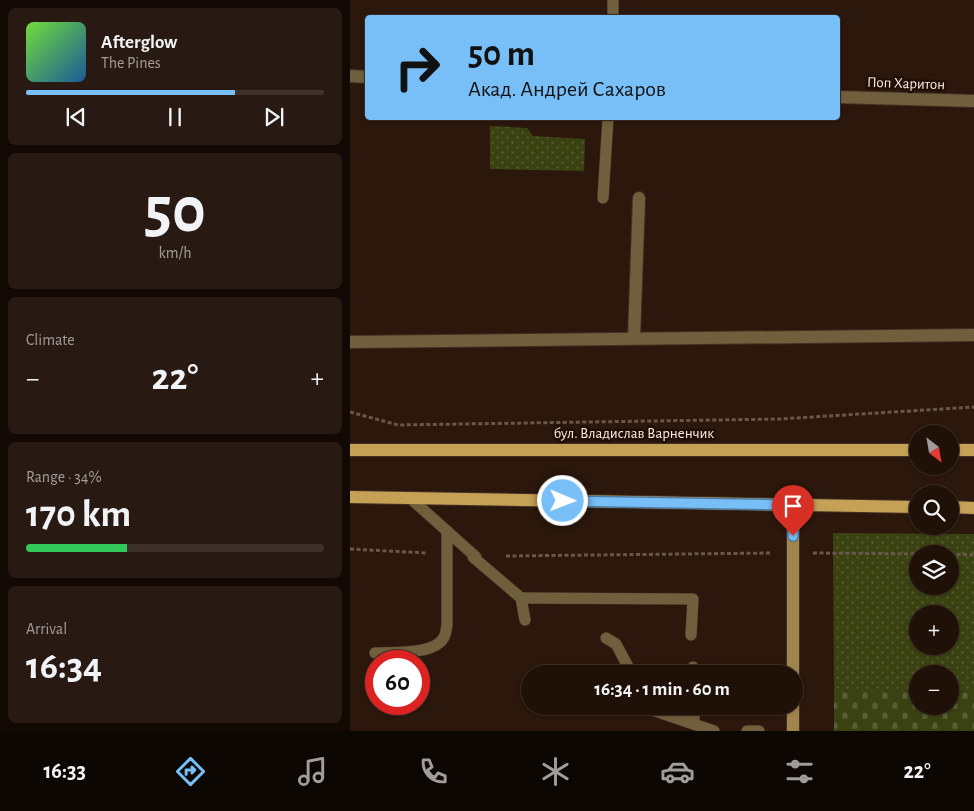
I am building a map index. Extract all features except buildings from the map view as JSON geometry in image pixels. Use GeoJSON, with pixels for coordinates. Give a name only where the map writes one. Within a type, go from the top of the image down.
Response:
{"type":"FeatureCollection","features":[{"type":"Feature","properties":{"kind":"main road","name":"бул. Владислав Варненчик"},"geometry":{"type":"LineString","coordinates":[[350,450],[909,450]]}},
{"type":"Feature","properties":{"kind":"main road"},"geometry":{"type":"LineString","coordinates":[[959,450],[974,450]]}},
{"type":"Feature","properties":{"kind":"main road"},"geometry":{"type":"LineString","coordinates":[[350,497],[909,507]]}},
{"type":"Feature","properties":{"kind":"main road"},"geometry":{"type":"LineString","coordinates":[[959,507],[974,508]]}},
{"type":"Feature","properties":{"kind":"street"},"geometry":{"type":"LineString","coordinates":[[350,76],[365,77]]}},
{"type":"Feature","properties":{"kind":"street","name":"Поп Харитон"},"geometry":{"type":"LineString","coordinates":[[840,97],[974,101]]}},
{"type":"Feature","properties":{"kind":"street"},"geometry":{"type":"LineString","coordinates":[[634,338],[639,198]]}},
{"type":"Feature","properties":{"kind":"street"},"geometry":{"type":"LineString","coordinates":[[350,342],[974,335]]}},
{"type":"Feature","properties":{"kind":"street"},"geometry":{"type":"LineString","coordinates":[[793,665],[794,505]]}},
{"type":"Feature","properties":{"kind":"street"},"geometry":{"type":"LineString","coordinates":[[793,715],[793,731]]}},
{"type":"Feature","properties":{"kind":"lane"},"geometry":{"type":"LineString","coordinates":[[613,15],[614,0]]}},
{"type":"Feature","properties":{"kind":"lane"},"geometry":{"type":"LineString","coordinates":[[603,198],[608,120]]}},
{"type":"Feature","properties":{"kind":"lane"},"geometry":{"type":"LineString","coordinates":[[410,498],[476,557],[473,557],[521,598],[526,620]]}},
{"type":"Feature","properties":{"kind":"lane"},"geometry":{"type":"LineString","coordinates":[[421,650],[434,648],[444,638],[447,625],[447,531]]}},
{"type":"Feature","properties":{"kind":"lane"},"geometry":{"type":"LineString","coordinates":[[521,598],[693,599],[691,635]]}},
{"type":"Feature","properties":{"kind":"lane"},"geometry":{"type":"LineString","coordinates":[[606,638],[616,644],[627,665]]}},
{"type":"Feature","properties":{"kind":"lane"},"geometry":{"type":"LineString","coordinates":[[667,715],[714,731]]}},
{"type":"Feature","properties":{"kind":"lane"},"geometry":{"type":"LineString","coordinates":[[694,715],[694,724]]}},
{"type":"Feature","properties":{"kind":"lane"},"geometry":{"type":"LineString","coordinates":[[747,731],[758,731]]}},
{"type":"Feature","properties":{"kind":"path"},"geometry":{"type":"LineString","coordinates":[[350,412],[398,425],[780,419],[974,407]]}},
{"type":"Feature","properties":{"kind":"path"},"geometry":{"type":"LineString","coordinates":[[350,549],[447,554]]}},
{"type":"Feature","properties":{"kind":"path"},"geometry":{"type":"LineString","coordinates":[[476,557],[793,552],[909,554]]}},
{"type":"Feature","properties":{"kind":"path"},"geometry":{"type":"LineString","coordinates":[[959,554],[974,555]]}},
{"type":"Feature","properties":{"kind":"green space"},"geometry":{"type":"Polygon","coordinates":[[[490,126],[527,128],[533,136],[585,139],[584,171],[490,169],[490,126]]]}},
{"type":"Feature","properties":{"kind":"green space"},"geometry":{"type":"Polygon","coordinates":[[[833,533],[974,534],[974,691],[959,692],[959,665],[909,665],[909,692],[834,692],[833,533]]]}},
{"type":"Feature","properties":{"kind":"green space"},"geometry":{"type":"Polygon","coordinates":[[[974,691],[974,731],[834,731],[834,692],[909,692],[909,715],[959,715],[959,692],[974,691]]]}},
{"type":"Feature","properties":{"kind":"route"},"geometry":{"type":"LineString","coordinates":[[563,501],[794,505],[793,536]]}}]}
